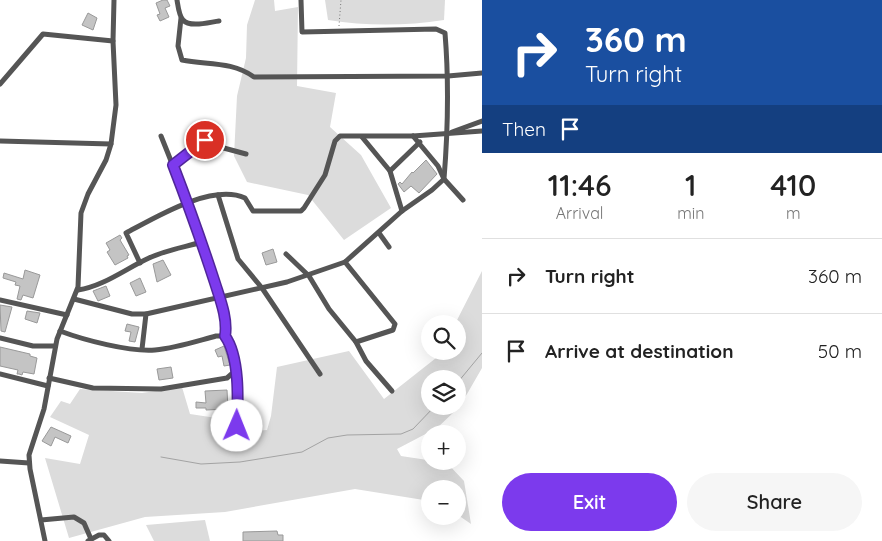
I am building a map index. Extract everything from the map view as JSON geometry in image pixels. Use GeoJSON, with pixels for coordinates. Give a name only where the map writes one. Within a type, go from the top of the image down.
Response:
{"type":"FeatureCollection","features":[{"type":"Feature","properties":{"kind":"street"},"geometry":{"type":"LineString","coordinates":[[45,541],[30,463],[30,449],[42,416],[55,346],[78,290],[81,213],[88,194],[106,160],[111,144],[116,105],[112,41],[114,0]]}},
{"type":"Feature","properties":{"kind":"street"},"geometry":{"type":"LineString","coordinates":[[177,0],[181,18],[178,46],[182,60],[203,64],[224,64],[244,70],[254,77],[448,76],[482,73]]}},
{"type":"Feature","properties":{"kind":"street"},"geometry":{"type":"LineString","coordinates":[[74,299],[132,314],[146,314],[308,276],[344,262],[402,211],[444,179],[448,76],[445,33],[436,29],[302,32],[301,0]]}},
{"type":"Feature","properties":{"kind":"street"},"geometry":{"type":"LineString","coordinates":[[181,18],[185,22],[196,24],[219,21]]}},
{"type":"Feature","properties":{"kind":"street"},"geometry":{"type":"LineString","coordinates":[[0,84],[44,34],[112,41]]}},
{"type":"Feature","properties":{"kind":"street"},"geometry":{"type":"LineString","coordinates":[[447,134],[482,121]]}},
{"type":"Feature","properties":{"kind":"street"},"geometry":{"type":"LineString","coordinates":[[140,263],[126,233],[188,203],[218,195],[240,196],[245,198],[253,211],[301,211],[322,181],[338,137],[344,135],[362,137],[413,136],[482,131]]}},
{"type":"Feature","properties":{"kind":"street"},"geometry":{"type":"LineString","coordinates":[[161,136],[188,203],[220,298],[227,327],[225,336],[231,345],[237,380],[237,426]]}},
{"type":"Feature","properties":{"kind":"street"},"geometry":{"type":"LineString","coordinates":[[413,136],[438,166],[444,179],[463,200]]}},
{"type":"Feature","properties":{"kind":"street"},"geometry":{"type":"LineString","coordinates":[[362,137],[390,171],[402,211]]}},
{"type":"Feature","properties":{"kind":"street"},"geometry":{"type":"LineString","coordinates":[[173,165],[205,140],[220,147],[246,154]]}},
{"type":"Feature","properties":{"kind":"street"},"geometry":{"type":"LineString","coordinates":[[0,141],[111,144]]}},
{"type":"Feature","properties":{"kind":"street"},"geometry":{"type":"LineString","coordinates":[[390,171],[420,143]]}},
{"type":"Feature","properties":{"kind":"street"},"geometry":{"type":"LineString","coordinates":[[218,195],[238,259],[262,288],[320,374]]}},
{"type":"Feature","properties":{"kind":"street"},"geometry":{"type":"LineString","coordinates":[[378,233],[389,247]]}},
{"type":"Feature","properties":{"kind":"street"},"geometry":{"type":"LineString","coordinates":[[78,290],[94,286],[161,253],[202,242]]}},
{"type":"Feature","properties":{"kind":"street"},"geometry":{"type":"LineString","coordinates":[[286,254],[308,276],[329,309],[356,342],[366,361],[392,391]]}},
{"type":"Feature","properties":{"kind":"street"},"geometry":{"type":"LineString","coordinates":[[344,262],[395,324],[393,330],[356,342]]}},
{"type":"Feature","properties":{"kind":"street"},"geometry":{"type":"LineString","coordinates":[[0,300],[67,315]]}},
{"type":"Feature","properties":{"kind":"street"},"geometry":{"type":"LineString","coordinates":[[142,350],[146,314]]}},
{"type":"Feature","properties":{"kind":"street"},"geometry":{"type":"LineString","coordinates":[[60,331],[90,341],[142,350],[160,349],[216,336],[225,336]]}},
{"type":"Feature","properties":{"kind":"street"},"geometry":{"type":"LineString","coordinates":[[0,338],[33,346],[55,346]]}},
{"type":"Feature","properties":{"kind":"street"},"geometry":{"type":"LineString","coordinates":[[49,378],[93,388],[161,389],[227,378],[235,370]]}},
{"type":"Feature","properties":{"kind":"street"},"geometry":{"type":"LineString","coordinates":[[0,374],[48,386]]}},
{"type":"Feature","properties":{"kind":"street"},"geometry":{"type":"LineString","coordinates":[[0,461],[30,463]]}},
{"type":"Feature","properties":{"kind":"street"},"geometry":{"type":"LineString","coordinates":[[40,520],[74,517],[84,523],[90,540],[99,535],[104,535],[109,541]]}},
{"type":"Feature","properties":{"kind":"path"},"geometry":{"type":"LineString","coordinates":[[338,32],[341,0]]}},
{"type":"Feature","properties":{"kind":"shaded area"},"geometry":{"type":"Polygon","coordinates":[[[255,0],[274,0],[275,11],[298,7],[297,86],[336,93],[330,127],[361,155],[391,208],[344,240],[308,195],[247,182],[234,156],[237,96],[246,58],[247,25],[255,0]]]}},
{"type":"Feature","properties":{"kind":"shaded area"},"geometry":{"type":"Polygon","coordinates":[[[325,0],[445,0],[444,20],[386,24],[328,20],[325,0]]]}},
{"type":"Feature","properties":{"kind":"shaded area"},"geometry":{"type":"Polygon","coordinates":[[[482,271],[482,368],[466,395],[466,370],[421,370],[421,415],[451,415],[440,425],[421,425],[421,436],[397,449],[401,456],[421,459],[421,470],[454,470],[463,480],[421,480],[421,500],[355,489],[225,512],[145,517],[69,538],[45,458],[80,464],[89,435],[50,417],[61,401],[70,404],[80,389],[142,393],[182,387],[190,414],[223,419],[220,434],[267,430],[271,416],[277,367],[349,351],[384,399],[433,360],[466,360],[466,315],[460,315],[482,271]]]}},
{"type":"Feature","properties":{"kind":"shaded area"},"geometry":{"type":"Polygon","coordinates":[[[466,493],[471,524],[466,521],[466,493]]]}},
{"type":"Feature","properties":{"kind":"shaded area"},"geometry":{"type":"Polygon","coordinates":[[[205,520],[210,541],[154,541],[146,525],[205,520]]]}},
{"type":"Feature","properties":{"kind":"building"},"geometry":{"type":"Polygon","coordinates":[[[167,0],[170,6],[165,8],[169,17],[160,21],[157,15],[160,14],[156,3],[167,0]]]}},
{"type":"Feature","properties":{"kind":"building"},"geometry":{"type":"Polygon","coordinates":[[[88,13],[97,18],[93,30],[82,25],[88,13]]]}},
{"type":"Feature","properties":{"kind":"building"},"geometry":{"type":"Polygon","coordinates":[[[426,160],[437,174],[419,193],[411,186],[404,192],[398,184],[400,182],[402,184],[426,160]]]}},
{"type":"Feature","properties":{"kind":"building"},"geometry":{"type":"Polygon","coordinates":[[[120,235],[122,238],[120,240],[129,255],[127,256],[128,258],[115,265],[107,252],[110,250],[106,243],[120,235]]]}},
{"type":"Feature","properties":{"kind":"building"},"geometry":{"type":"Polygon","coordinates":[[[273,249],[277,262],[266,265],[262,253],[273,249]]]}},
{"type":"Feature","properties":{"kind":"building"},"geometry":{"type":"Polygon","coordinates":[[[163,260],[171,275],[157,282],[153,264],[163,260]]]}},
{"type":"Feature","properties":{"kind":"building"},"geometry":{"type":"Polygon","coordinates":[[[25,270],[40,275],[33,298],[23,295],[21,300],[17,299],[20,286],[15,285],[16,282],[3,278],[4,273],[23,279],[25,270]]]}},
{"type":"Feature","properties":{"kind":"building"},"geometry":{"type":"Polygon","coordinates":[[[140,278],[146,292],[136,296],[130,283],[140,278]]]}},
{"type":"Feature","properties":{"kind":"building"},"geometry":{"type":"Polygon","coordinates":[[[106,286],[110,296],[98,301],[93,291],[106,286]]]}},
{"type":"Feature","properties":{"kind":"building"},"geometry":{"type":"Polygon","coordinates":[[[0,305],[12,307],[5,332],[1,331],[0,305]]]}},
{"type":"Feature","properties":{"kind":"building"},"geometry":{"type":"Polygon","coordinates":[[[27,311],[40,313],[37,323],[25,319],[27,311]]]}},
{"type":"Feature","properties":{"kind":"building"},"geometry":{"type":"Polygon","coordinates":[[[127,324],[139,327],[135,342],[129,341],[131,332],[125,331],[127,324]]]}},
{"type":"Feature","properties":{"kind":"building"},"geometry":{"type":"Polygon","coordinates":[[[224,346],[230,365],[224,366],[222,356],[218,357],[215,350],[224,346]]]}},
{"type":"Feature","properties":{"kind":"building"},"geometry":{"type":"Polygon","coordinates":[[[0,347],[30,354],[30,356],[37,358],[34,374],[23,372],[22,375],[17,374],[18,370],[0,366],[0,347]]]}},
{"type":"Feature","properties":{"kind":"building"},"geometry":{"type":"Polygon","coordinates":[[[171,367],[173,378],[159,380],[157,369],[171,367]]]}},
{"type":"Feature","properties":{"kind":"building"},"geometry":{"type":"Polygon","coordinates":[[[227,390],[228,409],[206,410],[206,408],[196,408],[196,402],[206,403],[205,391],[227,390]]]}},
{"type":"Feature","properties":{"kind":"building"},"geometry":{"type":"Polygon","coordinates":[[[51,427],[71,436],[68,443],[55,437],[51,446],[42,441],[51,427]]]}},
{"type":"Feature","properties":{"kind":"building"},"geometry":{"type":"Polygon","coordinates":[[[277,531],[278,535],[283,535],[283,541],[243,541],[243,532],[277,531]]]}},
{"type":"Feature","properties":{"kind":"waterway"},"geometry":{"type":"LineString","coordinates":[[466,372],[482,353]]}},
{"type":"Feature","properties":{"kind":"waterway"},"geometry":{"type":"LineString","coordinates":[[161,457],[201,464],[240,462],[302,452],[328,438],[347,435],[401,434],[413,429],[426,415]]}},
{"type":"Feature","properties":{"kind":"route"},"geometry":{"type":"LineString","coordinates":[[205,140],[200,142],[192,152],[173,165],[202,242],[220,298],[227,327],[225,336],[231,345],[235,361],[237,426]]}}]}
